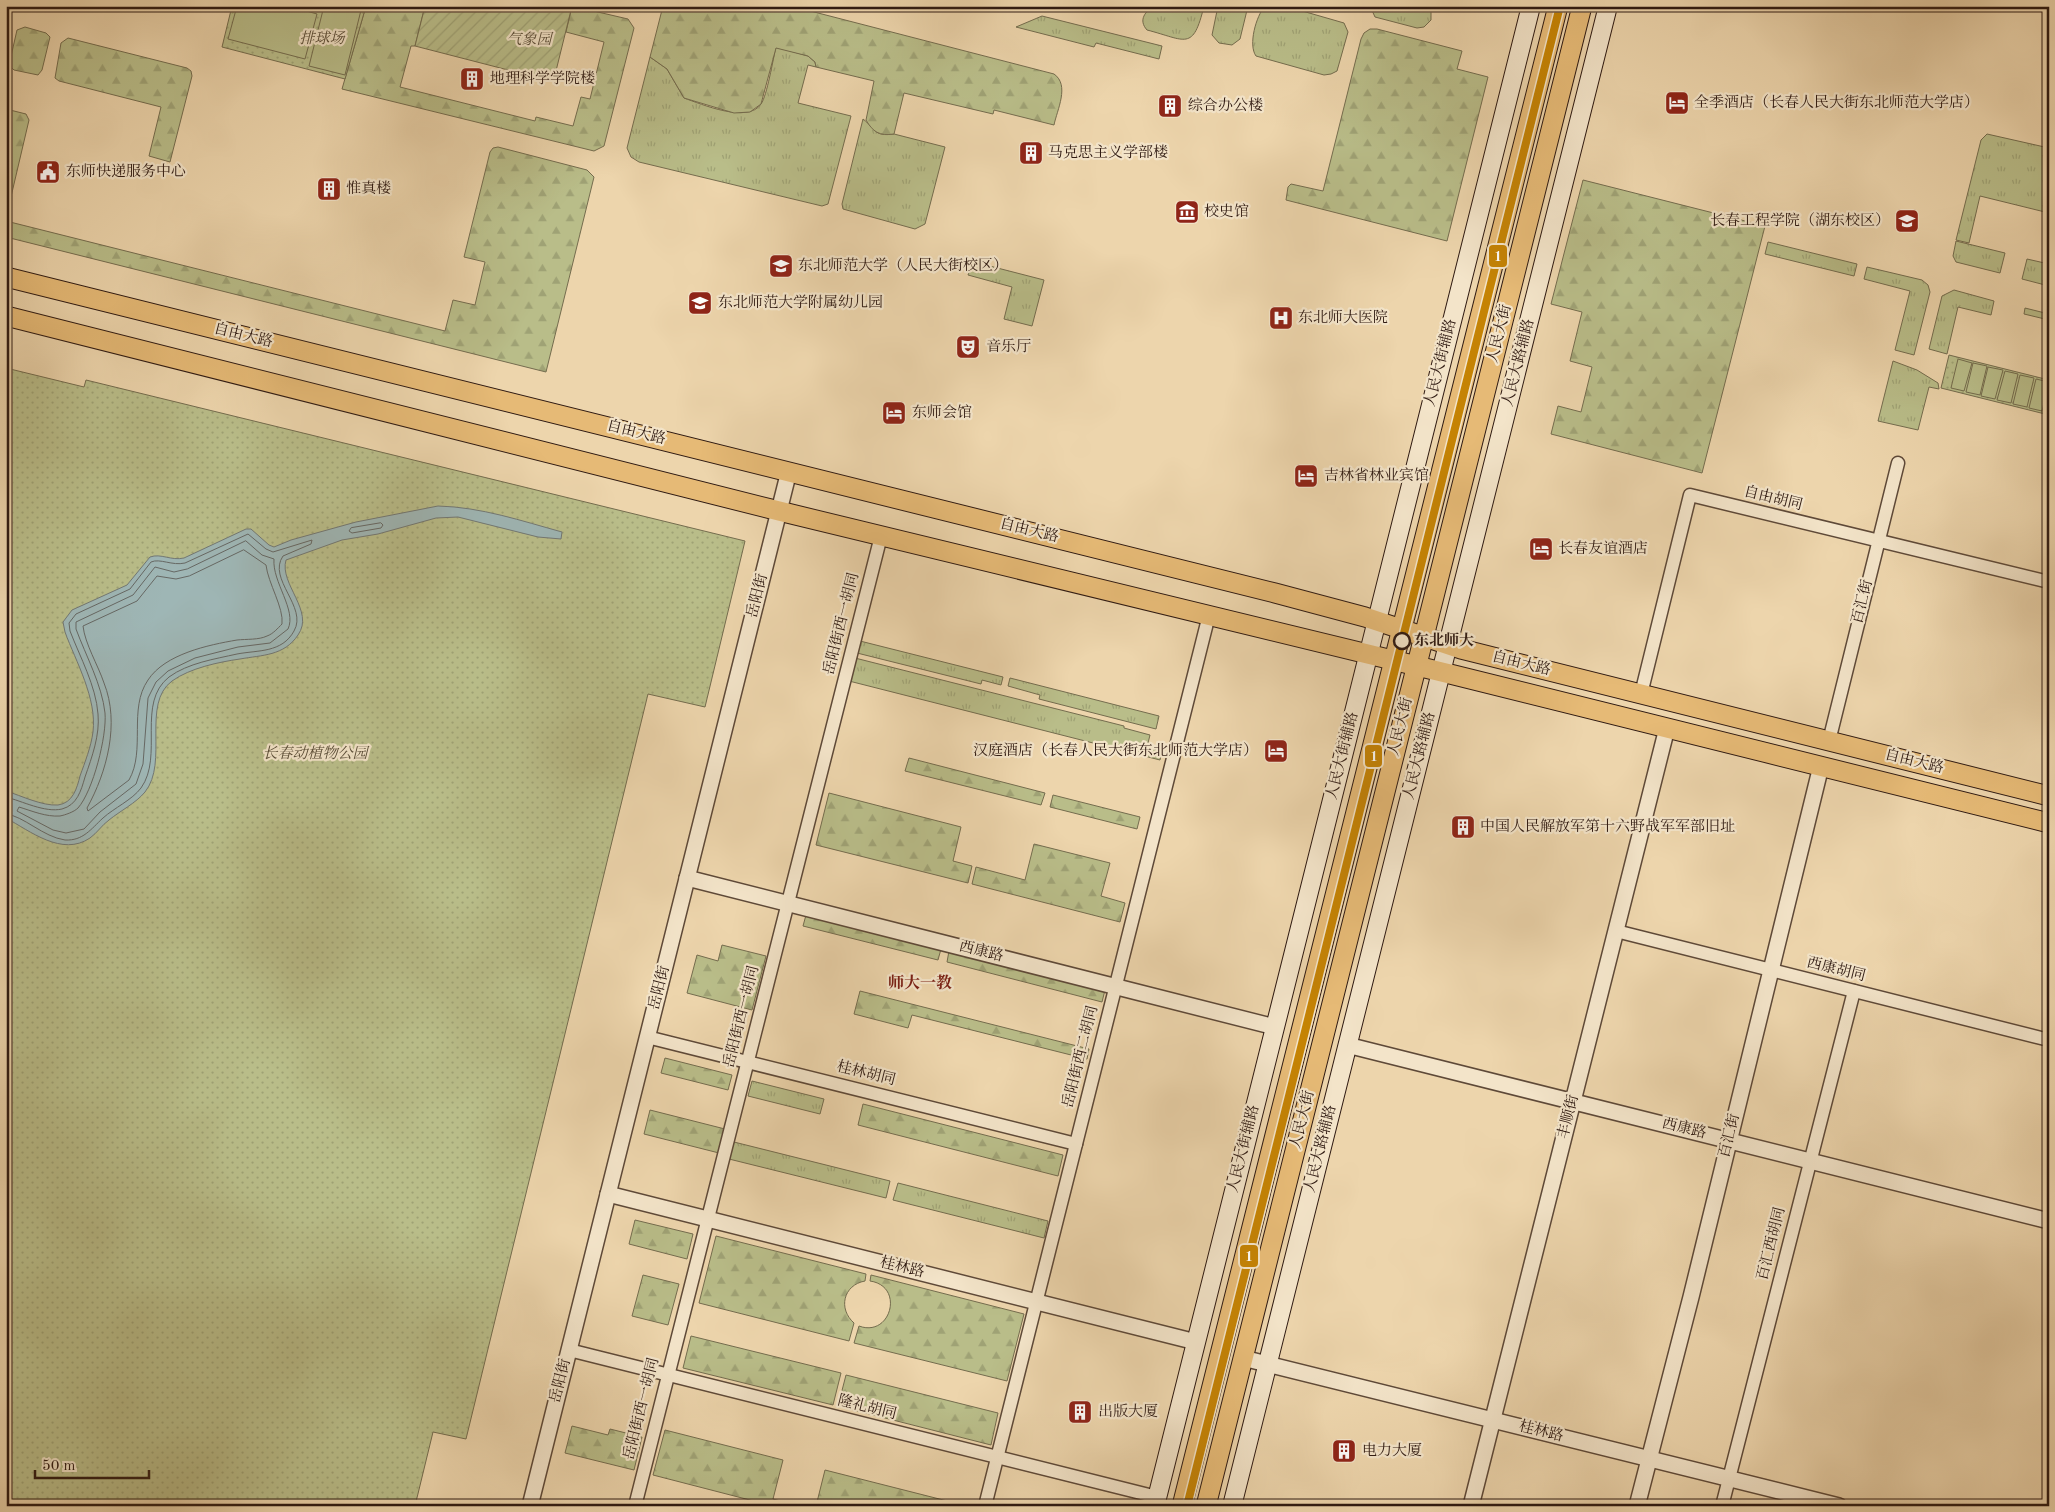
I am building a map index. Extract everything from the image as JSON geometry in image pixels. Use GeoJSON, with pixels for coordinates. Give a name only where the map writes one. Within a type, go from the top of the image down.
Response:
{"type":"FeatureCollection","features":[{"type":"Feature","properties":{"kind":"main road","name":"人民大街辅路"},"geometry":{"type":"LineString","coordinates":[[1156,1501],[1531,6]]}},
{"type":"Feature","properties":{"kind":"main road","name":"人民大街"},"geometry":{"type":"LineString","coordinates":[[1182,1506],[1558,6]]}},
{"type":"Feature","properties":{"kind":"main road","name":"人民大街"},"geometry":{"type":"LineString","coordinates":[[1206,1506],[1582,6]]}},
{"type":"Feature","properties":{"kind":"main road","name":"人民大路辅路"},"geometry":{"type":"LineString","coordinates":[[1232,1506],[1608,6]]}},
{"type":"Feature","properties":{"kind":"main road","name":"自由大路"},"geometry":{"type":"LineString","coordinates":[[6,277],[1275,592],[1377,621],[1448,645],[2049,796]]}},
{"type":"Feature","properties":{"kind":"main road","name":"自由大路"},"geometry":{"type":"LineString","coordinates":[[6,316],[779,511],[1394,660],[2049,823]]}},
{"type":"Feature","properties":{"kind":"street","name":"百汇街"},"geometry":{"type":"LineString","coordinates":[[1828,741],[1898,463]]}},
{"type":"Feature","properties":{"kind":"street","name":"岳阳街"},"geometry":{"type":"LineString","coordinates":[[530,1506],[789,471]]}},
{"type":"Feature","properties":{"kind":"street","name":"自由胡同"},"geometry":{"type":"LineString","coordinates":[[1641,694],[1690,495],[2049,582]]}},
{"type":"Feature","properties":{"kind":"street","name":"岳阳街西一胡同"},"geometry":{"type":"LineString","coordinates":[[635,1506],[881,536]]}},
{"type":"Feature","properties":{"kind":"street","name":"岳阳街西二胡同"},"geometry":{"type":"LineString","coordinates":[[985,1506],[1209,615]]}},
{"type":"Feature","properties":{"kind":"street","name":"丰顺街"},"geometry":{"type":"LineString","coordinates":[[1471,1506],[1668,728]]}},
{"type":"Feature","properties":{"kind":"street","name":"百汇街"},"geometry":{"type":"LineString","coordinates":[[1637,1506],[1821,766]]}},
{"type":"Feature","properties":{"kind":"street","name":"西康路"},"geometry":{"type":"LineString","coordinates":[[687,878],[1275,1027]]}},
{"type":"Feature","properties":{"kind":"street","name":"西康胡同"},"geometry":{"type":"LineString","coordinates":[[1616,931],[2049,1040]]}},
{"type":"Feature","properties":{"kind":"street","name":"百汇西胡同"},"geometry":{"type":"LineString","coordinates":[[1722,1506],[1854,991]]}},
{"type":"Feature","properties":{"kind":"street","name":"桂林胡同"},"geometry":{"type":"LineString","coordinates":[[648,1037],[1076,1144]]}},
{"type":"Feature","properties":{"kind":"street","name":"西康路"},"geometry":{"type":"LineString","coordinates":[[1347,1045],[2049,1221]]}},
{"type":"Feature","properties":{"kind":"street","name":"桂林路"},"geometry":{"type":"LineString","coordinates":[[608,1194],[1196,1342]]}},
{"type":"Feature","properties":{"kind":"street","name":"隆礼胡同"},"geometry":{"type":"LineString","coordinates":[[569,1350],[997,1457],[1156,1501]]}},
{"type":"Feature","properties":{"kind":"street","name":"桂林路"},"geometry":{"type":"LineString","coordinates":[[1243,1358],[1840,1506]]}},
{"type":"Feature","properties":{"kind":"green space","name":"排球场"},"geometry":{"type":"Polygon","coordinates":[[[232,6],[366,6],[345,79],[222,47],[232,6]]]}},
{"type":"Feature","properties":{"kind":"green space"},"geometry":{"type":"Polygon","coordinates":[[[237,6],[289,6],[317,14],[305,59],[228,39],[237,6]]]}},
{"type":"Feature","properties":{"kind":"green space"},"geometry":{"type":"Polygon","coordinates":[[[324,6],[362,6],[345,75],[309,66],[324,6]]]}},
{"type":"Feature","properties":{"kind":"green space"},"geometry":{"type":"Polygon","coordinates":[[[366,6],[425,6],[415,46],[411,46],[400,87],[535,121],[536,117],[573,126],[581,97],[590,99],[604,42],[566,32],[572,6],[628,19],[634,28],[604,146],[594,151],[342,89],[366,6]]]}},
{"type":"Feature","properties":{"kind":"green space","name":"气象园"},"geometry":{"type":"Polygon","coordinates":[[[425,6],[572,6],[554,79],[544,76],[543,79],[415,46],[425,6]]]}},
{"type":"Feature","properties":{"kind":"green space"},"geometry":{"type":"Polygon","coordinates":[[[663,6],[791,6],[1054,74],[1061,84],[1060,105],[1054,125],[994,110],[993,114],[904,93],[894,134],[880,134],[871,128],[866,120],[874,81],[816,67],[815,62],[808,56],[776,48],[761,104],[750,112],[734,113],[684,98],[667,69],[650,57],[663,6]]]}},
{"type":"Feature","properties":{"kind":"green space"},"geometry":{"type":"Polygon","coordinates":[[[1155,6],[1204,6],[1196,31],[1186,39],[1179,39],[1147,30],[1144,26],[1144,16],[1148,10],[1155,6]]]}},
{"type":"Feature","properties":{"kind":"green space"},"geometry":{"type":"Polygon","coordinates":[[[1218,6],[1248,6],[1240,39],[1232,45],[1219,43],[1212,35],[1218,6]]]}},
{"type":"Feature","properties":{"kind":"green space"},"geometry":{"type":"Polygon","coordinates":[[[1265,6],[1285,6],[1344,23],[1348,32],[1337,71],[1324,75],[1256,56],[1253,45],[1254,31],[1265,6]]]}},
{"type":"Feature","properties":{"kind":"green space"},"geometry":{"type":"Polygon","coordinates":[[[1370,6],[1427,6],[1431,11],[1431,20],[1424,27],[1417,28],[1375,17],[1370,6]]]}},
{"type":"Feature","properties":{"kind":"green space"},"geometry":{"type":"Polygon","coordinates":[[[1042,16],[1162,46],[1159,59],[1096,43],[1094,47],[1016,27],[1042,16]]]}},
{"type":"Feature","properties":{"kind":"green space"},"geometry":{"type":"Polygon","coordinates":[[[25,27],[46,33],[50,37],[42,70],[38,75],[14,70],[9,65],[17,30],[25,27]]]}},
{"type":"Feature","properties":{"kind":"green space"},"geometry":{"type":"Polygon","coordinates":[[[1370,29],[1377,29],[1462,51],[1457,69],[1488,77],[1447,241],[1286,200],[1288,187],[1291,184],[1323,191],[1361,39],[1364,33],[1370,29]]]}},
{"type":"Feature","properties":{"kind":"green space"},"geometry":{"type":"Polygon","coordinates":[[[68,38],[187,68],[191,71],[192,76],[170,162],[149,156],[161,107],[59,81],[55,78],[61,43],[68,38]]]}},
{"type":"Feature","properties":{"kind":"green space"},"geometry":{"type":"Polygon","coordinates":[[[776,47],[808,56],[815,62],[816,67],[808,65],[798,103],[851,116],[828,204],[822,206],[639,162],[631,157],[627,148],[650,57],[667,69],[684,98],[724,111],[746,112],[755,110],[763,100],[768,86],[776,47]]]}},
{"type":"Feature","properties":{"kind":"green space"},"geometry":{"type":"Polygon","coordinates":[[[6,109],[26,114],[29,120],[10,201],[6,205],[6,109]]]}},
{"type":"Feature","properties":{"kind":"green space"},"geometry":{"type":"Polygon","coordinates":[[[863,119],[878,133],[894,134],[945,147],[925,224],[915,229],[843,209],[842,204],[863,119]]]}},
{"type":"Feature","properties":{"kind":"green space"},"geometry":{"type":"Polygon","coordinates":[[[1987,134],[2049,148],[2049,213],[1980,196],[1969,243],[1956,240],[1981,140],[1987,134]]]}},
{"type":"Feature","properties":{"kind":"green space"},"geometry":{"type":"Polygon","coordinates":[[[498,147],[587,170],[594,177],[546,372],[6,237],[6,221],[445,331],[453,300],[475,305],[485,262],[464,257],[490,152],[493,148],[498,147]]]}},
{"type":"Feature","properties":{"kind":"green space"},"geometry":{"type":"Polygon","coordinates":[[[1583,180],[1765,226],[1702,473],[1551,434],[1558,406],[1581,412],[1592,367],[1570,361],[1582,312],[1551,304],[1583,180]]]}},
{"type":"Feature","properties":{"kind":"green space"},"geometry":{"type":"Polygon","coordinates":[[[1956,241],[2005,253],[2000,273],[1956,262],[1953,256],[1956,241]]]}},
{"type":"Feature","properties":{"kind":"green space"},"geometry":{"type":"Polygon","coordinates":[[[1768,242],[1857,264],[1854,276],[1765,254],[1768,242]]]}},
{"type":"Feature","properties":{"kind":"green space"},"geometry":{"type":"Polygon","coordinates":[[[2027,259],[2049,264],[2049,286],[2022,279],[2027,259]]]}},
{"type":"Feature","properties":{"kind":"green space"},"geometry":{"type":"Polygon","coordinates":[[[978,263],[1044,280],[1032,326],[1004,319],[1012,287],[968,275],[971,267],[978,263]]]}},
{"type":"Feature","properties":{"kind":"green space"},"geometry":{"type":"Polygon","coordinates":[[[1867,267],[1922,280],[1928,285],[1930,292],[1914,355],[1895,350],[1910,291],[1864,279],[1867,267]]]}},
{"type":"Feature","properties":{"kind":"green space"},"geometry":{"type":"Polygon","coordinates":[[[1954,290],[1994,301],[1991,315],[1958,307],[1947,354],[1929,349],[1942,296],[1954,290]]]}},
{"type":"Feature","properties":{"kind":"green space"},"geometry":{"type":"Polygon","coordinates":[[[2025,308],[2049,314],[2049,320],[2024,314],[2025,308]]]}},
{"type":"Feature","properties":{"kind":"green space"},"geometry":{"type":"Polygon","coordinates":[[[1949,355],[2049,380],[2049,415],[1941,388],[1949,355]]]}},
{"type":"Feature","properties":{"kind":"green space"},"geometry":{"type":"Polygon","coordinates":[[[1958,359],[1972,363],[1964,391],[1951,388],[1958,359]]]}},
{"type":"Feature","properties":{"kind":"green space"},"geometry":{"type":"Polygon","coordinates":[[[1893,361],[1917,370],[1938,383],[1939,389],[1929,387],[1918,430],[1878,421],[1893,361]]]}},
{"type":"Feature","properties":{"kind":"green space"},"geometry":{"type":"Polygon","coordinates":[[[1973,363],[1987,366],[1980,395],[1966,392],[1973,363]]]}},
{"type":"Feature","properties":{"kind":"green space"},"geometry":{"type":"Polygon","coordinates":[[[1988,367],[2003,370],[1995,399],[1981,396],[1988,367]]]}},
{"type":"Feature","properties":{"kind":"green space","name":"长春动植物公园"},"geometry":{"type":"Polygon","coordinates":[[[6,368],[84,387],[86,380],[745,541],[705,707],[648,694],[466,1439],[433,1432],[415,1506],[6,1506],[6,368]]]}},
{"type":"Feature","properties":{"kind":"green space"},"geometry":{"type":"Polygon","coordinates":[[[2005,371],[2018,374],[2011,403],[1997,400],[2005,371]]]}},
{"type":"Feature","properties":{"kind":"green space"},"geometry":{"type":"Polygon","coordinates":[[[2020,375],[2034,378],[2027,407],[2013,404],[2020,375]]]}},
{"type":"Feature","properties":{"kind":"green space"},"geometry":{"type":"Polygon","coordinates":[[[2036,379],[2049,382],[2042,411],[2029,408],[2036,379]]]}},
{"type":"Feature","properties":{"kind":"green space"},"geometry":{"type":"Polygon","coordinates":[[[860,641],[1003,677],[1001,685],[982,680],[981,684],[857,653],[860,641]]]}},
{"type":"Feature","properties":{"kind":"green space"},"geometry":{"type":"Polygon","coordinates":[[[855,658],[1124,726],[1124,728],[1150,735],[1147,747],[1162,751],[1160,760],[849,681],[855,658]]]}},
{"type":"Feature","properties":{"kind":"green space"},"geometry":{"type":"Polygon","coordinates":[[[1010,678],[1159,716],[1156,729],[1039,699],[1040,695],[1008,686],[1010,678]]]}},
{"type":"Feature","properties":{"kind":"green space"},"geometry":{"type":"Polygon","coordinates":[[[909,758],[1045,793],[1041,805],[905,771],[909,758]]]}},
{"type":"Feature","properties":{"kind":"green space"},"geometry":{"type":"Polygon","coordinates":[[[829,793],[961,827],[953,861],[972,866],[968,883],[816,845],[829,793]]]}},
{"type":"Feature","properties":{"kind":"green space"},"geometry":{"type":"Polygon","coordinates":[[[1053,795],[1140,817],[1137,829],[1050,807],[1053,795]]]}},
{"type":"Feature","properties":{"kind":"green space"},"geometry":{"type":"Polygon","coordinates":[[[1034,844],[1110,863],[1101,896],[1125,903],[1120,922],[972,884],[976,867],[1025,880],[1034,844]]]}},
{"type":"Feature","properties":{"kind":"green space"},"geometry":{"type":"Polygon","coordinates":[[[806,915],[941,949],[938,960],[803,926],[806,915]]]}},
{"type":"Feature","properties":{"kind":"green space"},"geometry":{"type":"Polygon","coordinates":[[[722,945],[766,956],[752,1010],[687,993],[697,955],[718,961],[722,945]]]}},
{"type":"Feature","properties":{"kind":"green space"},"geometry":{"type":"Polygon","coordinates":[[[949,951],[1105,990],[1102,1002],[947,962],[949,951]]]}},
{"type":"Feature","properties":{"kind":"green space"},"geometry":{"type":"Polygon","coordinates":[[[860,991],[1089,1049],[1087,1059],[912,1015],[908,1028],[854,1014],[860,991]]]}},
{"type":"Feature","properties":{"kind":"green space"},"geometry":{"type":"Polygon","coordinates":[[[665,1058],[732,1075],[728,1090],[661,1073],[665,1058]]]}},
{"type":"Feature","properties":{"kind":"green space"},"geometry":{"type":"Polygon","coordinates":[[[752,1081],[824,1099],[820,1114],[748,1096],[752,1081]]]}},
{"type":"Feature","properties":{"kind":"green space"},"geometry":{"type":"Polygon","coordinates":[[[863,1104],[1063,1155],[1058,1176],[858,1125],[863,1104]]]}},
{"type":"Feature","properties":{"kind":"green space"},"geometry":{"type":"Polygon","coordinates":[[[650,1110],[725,1129],[719,1153],[644,1134],[650,1110]]]}},
{"type":"Feature","properties":{"kind":"green space"},"geometry":{"type":"Polygon","coordinates":[[[734,1142],[890,1181],[886,1198],[729,1159],[734,1142]]]}},
{"type":"Feature","properties":{"kind":"green space"},"geometry":{"type":"Polygon","coordinates":[[[898,1183],[1048,1221],[1044,1238],[893,1200],[898,1183]]]}},
{"type":"Feature","properties":{"kind":"green space"},"geometry":{"type":"Polygon","coordinates":[[[635,1220],[693,1234],[687,1259],[629,1244],[635,1220]]]}},
{"type":"Feature","properties":{"kind":"green space"},"geometry":{"type":"Polygon","coordinates":[[[716,1236],[866,1274],[865,1281],[852,1287],[845,1298],[846,1311],[854,1323],[849,1341],[699,1303],[716,1236]]]}},
{"type":"Feature","properties":{"kind":"green space"},"geometry":{"type":"Polygon","coordinates":[[[643,1275],[679,1284],[668,1325],[632,1316],[643,1275]]]}},
{"type":"Feature","properties":{"kind":"green space"},"geometry":{"type":"Polygon","coordinates":[[[871,1275],[1024,1314],[1007,1381],[854,1343],[859,1326],[870,1328],[879,1325],[886,1318],[890,1310],[888,1292],[881,1285],[870,1281],[871,1275]]]}},
{"type":"Feature","properties":{"kind":"green space"},"geometry":{"type":"Polygon","coordinates":[[[691,1336],[841,1373],[833,1405],[683,1368],[691,1336]]]}},
{"type":"Feature","properties":{"kind":"green space"},"geometry":{"type":"Polygon","coordinates":[[[846,1375],[998,1413],[991,1445],[838,1406],[846,1375]]]}},
{"type":"Feature","properties":{"kind":"green space"},"geometry":{"type":"Polygon","coordinates":[[[572,1426],[608,1435],[610,1429],[642,1437],[634,1470],[565,1453],[572,1426]]]}},
{"type":"Feature","properties":{"kind":"green space"},"geometry":{"type":"Polygon","coordinates":[[[665,1430],[783,1460],[773,1499],[799,1506],[773,1506],[653,1475],[665,1430]]]}},
{"type":"Feature","properties":{"kind":"green space"},"geometry":{"type":"Polygon","coordinates":[[[825,1470],[967,1506],[816,1506],[825,1470]]]}},
{"type":"Feature","properties":{"kind":"water"},"geometry":{"type":"Polygon","coordinates":[[[438,506],[470,509],[517,519],[562,532],[561,539],[538,537],[458,517],[436,518],[378,534],[342,540],[286,560],[287,578],[300,607],[302,617],[302,626],[298,635],[279,651],[205,666],[187,672],[172,681],[163,691],[158,704],[155,765],[152,780],[141,796],[106,822],[90,838],[68,845],[46,840],[6,818],[6,791],[52,805],[63,804],[71,798],[76,790],[88,754],[93,732],[92,706],[85,680],[65,632],[63,622],[72,610],[127,585],[150,557],[184,558],[246,529],[251,529],[269,545],[274,547],[291,540],[356,522],[438,506]]]}},
{"type":"Feature","properties":{"kind":"transit line","name":"1"},"geometry":{"type":"LineString","coordinates":[[1187,1506],[1560,6]]}},
{"type":"Feature","properties":{"kind":"place","name":"地理科学学院楼"},"geometry":{"type":"Point","coordinates":[472,79]}},
{"type":"Feature","properties":{"kind":"place","name":"全季酒店（长春人民大街东北师范大学店）"},"geometry":{"type":"Point","coordinates":[1677,103]}},
{"type":"Feature","properties":{"kind":"place","name":"综合办公楼"},"geometry":{"type":"Point","coordinates":[1170,106]}},
{"type":"Feature","properties":{"kind":"place","name":"马克思主义学部楼"},"geometry":{"type":"Point","coordinates":[1031,153]}},
{"type":"Feature","properties":{"kind":"place","name":"东师快递服务中心"},"geometry":{"type":"Point","coordinates":[48,172]}},
{"type":"Feature","properties":{"kind":"place","name":"惟真楼"},"geometry":{"type":"Point","coordinates":[329,189]}},
{"type":"Feature","properties":{"kind":"place","name":"校史馆"},"geometry":{"type":"Point","coordinates":[1187,212]}},
{"type":"Feature","properties":{"kind":"place","name":"长春工程学院（湖东校区）"},"geometry":{"type":"Point","coordinates":[1907,221]}},
{"type":"Feature","properties":{"kind":"place","name":"东北师范大学（人民大街校区）"},"geometry":{"type":"Point","coordinates":[781,266]}},
{"type":"Feature","properties":{"kind":"place","name":"东北师范大学附属幼儿园"},"geometry":{"type":"Point","coordinates":[700,303]}},
{"type":"Feature","properties":{"kind":"place","name":"东北师大医院"},"geometry":{"type":"Point","coordinates":[1281,318]}},
{"type":"Feature","properties":{"kind":"place","name":"音乐厅"},"geometry":{"type":"Point","coordinates":[968,347]}},
{"type":"Feature","properties":{"kind":"place","name":"东师会馆"},"geometry":{"type":"Point","coordinates":[894,413]}},
{"type":"Feature","properties":{"kind":"place","name":"吉林省林业宾馆"},"geometry":{"type":"Point","coordinates":[1306,476]}},
{"type":"Feature","properties":{"kind":"place","name":"长春友谊酒店"},"geometry":{"type":"Point","coordinates":[1541,549]}},
{"type":"Feature","properties":{"kind":"place","name":"东北师大"},"geometry":{"type":"Point","coordinates":[1402,641]}},
{"type":"Feature","properties":{"kind":"place","name":"汉庭酒店（长春人民大街东北师范大学店）"},"geometry":{"type":"Point","coordinates":[1276,751]}},
{"type":"Feature","properties":{"kind":"place","name":"中国人民解放军第十六野战军军部旧址"},"geometry":{"type":"Point","coordinates":[1463,827]}},
{"type":"Feature","properties":{"kind":"place","name":"出版大厦"},"geometry":{"type":"Point","coordinates":[1080,1412]}},
{"type":"Feature","properties":{"kind":"place","name":"电力大厦"},"geometry":{"type":"Point","coordinates":[1344,1451]}},
{"type":"Feature","properties":{"kind":"district","name":"师大一教"},"geometry":{"type":"Point","coordinates":[920,984]}}]}
